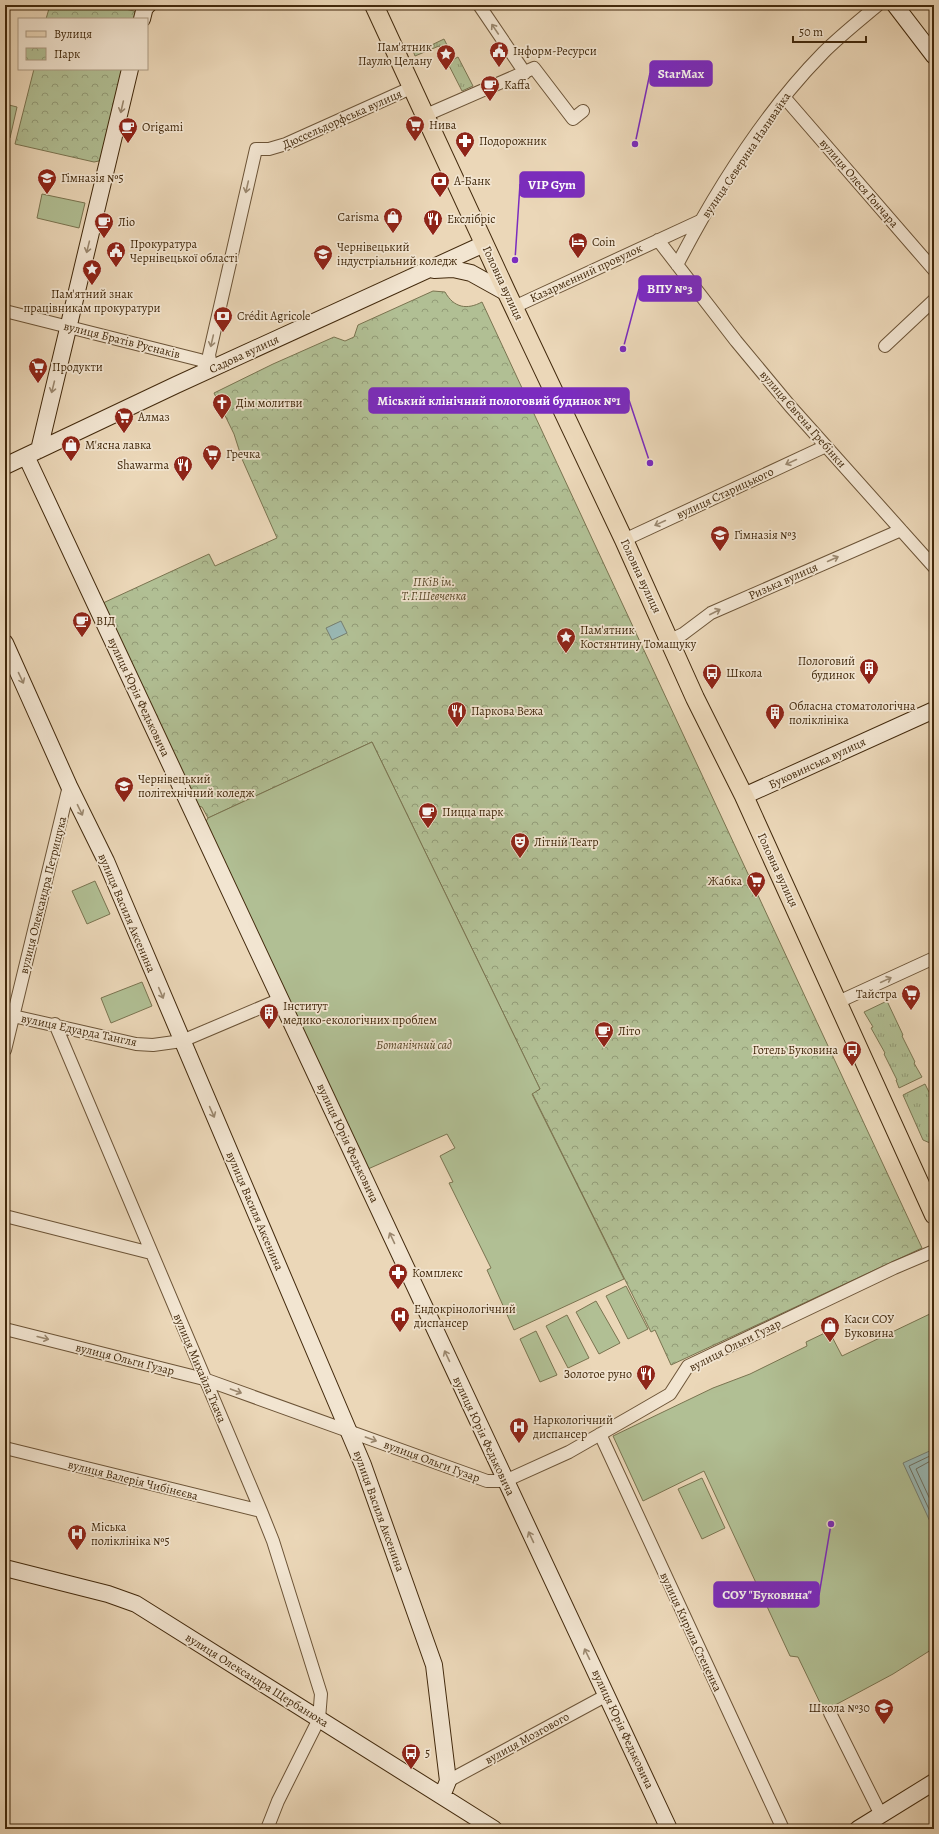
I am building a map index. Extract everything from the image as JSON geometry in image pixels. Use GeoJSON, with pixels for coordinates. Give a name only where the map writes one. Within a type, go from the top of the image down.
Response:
{"type":"FeatureCollection","features":[{"type":"Feature","properties":{"kind":"main road","name":"Головна вулиця"},"geometry":{"type":"LineString","coordinates":[[374,5],[510,300],[624,540],[695,698],[744,796],[934,1214]]}},
{"type":"Feature","properties":{"kind":"street"},"geometry":{"type":"LineString","coordinates":[[479,5],[525,73]]}},
{"type":"Feature","properties":{"kind":"street","name":"вулиця Северина Наливайка"},"geometry":{"type":"LineString","coordinates":[[677,265],[700,222],[749,145],[784,97],[823,53],[878,5]]}},
{"type":"Feature","properties":{"kind":"street"},"geometry":{"type":"LineString","coordinates":[[895,5],[934,56]]}},
{"type":"Feature","properties":{"kind":"street"},"geometry":{"type":"LineString","coordinates":[[426,115],[534,68],[573,119],[583,111]]}},
{"type":"Feature","properties":{"kind":"street"},"geometry":{"type":"LineString","coordinates":[[32,453],[68,326],[130,70]]}},
{"type":"Feature","properties":{"kind":"street","name":"Дюссельдорфська вулиця"},"geometry":{"type":"LineString","coordinates":[[212,369],[209,356],[256,149],[270,149],[286,144],[413,87]]}},
{"type":"Feature","properties":{"kind":"street","name":"вулиця Олеся Гончара"},"geometry":{"type":"LineString","coordinates":[[784,97],[934,270]]}},
{"type":"Feature","properties":{"kind":"street","name":"Казарменний провулок"},"geometry":{"type":"LineString","coordinates":[[510,300],[700,222]]}},
{"type":"Feature","properties":{"kind":"street","name":"вулиця Євгена Гребінки"},"geometry":{"type":"LineString","coordinates":[[658,240],[736,342],[934,567]]}},
{"type":"Feature","properties":{"kind":"street"},"geometry":{"type":"LineString","coordinates":[[471,273],[485,262],[486,248]]}},
{"type":"Feature","properties":{"kind":"street","name":"Садова вулиця"},"geometry":{"type":"LineString","coordinates":[[5,466],[427,270],[486,248]]}},
{"type":"Feature","properties":{"kind":"street"},"geometry":{"type":"LineString","coordinates":[[427,270],[453,269],[471,273],[510,300]]}},
{"type":"Feature","properties":{"kind":"street"},"geometry":{"type":"LineString","coordinates":[[885,346],[934,300]]}},
{"type":"Feature","properties":{"kind":"street","name":"вулиця Братів Руснаків"},"geometry":{"type":"LineString","coordinates":[[5,311],[200,360],[212,369]]}},
{"type":"Feature","properties":{"kind":"street","name":"вулиця Старицького"},"geometry":{"type":"LineString","coordinates":[[624,540],[826,446]]}},
{"type":"Feature","properties":{"kind":"street","name":"вулиця Юрія Федьковича"},"geometry":{"type":"LineString","coordinates":[[32,453],[281,999],[669,1829]]}},
{"type":"Feature","properties":{"kind":"street","name":"Ризька вулиця"},"geometry":{"type":"LineString","coordinates":[[670,640],[683,634],[711,613],[900,530]]}},
{"type":"Feature","properties":{"kind":"street","name":"вулиця Василя Аксенина"},"geometry":{"type":"LineString","coordinates":[[5,643],[69,786],[106,861],[363,1465],[434,1665],[445,1789]]}},
{"type":"Feature","properties":{"kind":"street","name":"Буковинська вулиця"},"geometry":{"type":"LineString","coordinates":[[744,796],[934,710]]}},
{"type":"Feature","properties":{"kind":"street","name":"вулиця Олександра Петрищука"},"geometry":{"type":"LineString","coordinates":[[5,1050],[69,786]]}},
{"type":"Feature","properties":{"kind":"street"},"geometry":{"type":"LineString","coordinates":[[838,1002],[934,958]]}},
{"type":"Feature","properties":{"kind":"street","name":"вулиця Едуарда Тангля"},"geometry":{"type":"LineString","coordinates":[[13,1016],[56,1024],[136,1044],[153,1045],[182,1041],[281,999]]}},
{"type":"Feature","properties":{"kind":"street","name":"вулиця Михайла Ткача"},"geometry":{"type":"LineString","coordinates":[[56,1024],[273,1541],[321,1694],[319,1719]]}},
{"type":"Feature","properties":{"kind":"street"},"geometry":{"type":"LineString","coordinates":[[5,1216],[151,1253]]}},
{"type":"Feature","properties":{"kind":"street","name":"вулиця Ольги Гузар"},"geometry":{"type":"LineString","coordinates":[[5,1329],[204,1379],[488,1481],[505,1481],[569,1452],[670,1394],[688,1366],[894,1268],[934,1251]]}},
{"type":"Feature","properties":{"kind":"street","name":"вулиця Кирила Стеценка"},"geometry":{"type":"LineString","coordinates":[[600,1434],[783,1829]]}},
{"type":"Feature","properties":{"kind":"street","name":"вулиця Валерія Чибінєєва"},"geometry":{"type":"LineString","coordinates":[[5,1448],[261,1511]]}},
{"type":"Feature","properties":{"kind":"street","name":"вулиця Олександра Щербанюка"},"geometry":{"type":"LineString","coordinates":[[5,1568],[108,1594],[136,1604],[319,1719],[445,1789],[494,1829]]}},
{"type":"Feature","properties":{"kind":"street","name":"вулиця Мозгового"},"geometry":{"type":"LineString","coordinates":[[445,1789],[607,1695]]}},
{"type":"Feature","properties":{"kind":"street"},"geometry":{"type":"LineString","coordinates":[[830,1713],[881,1815]]}},
{"type":"Feature","properties":{"kind":"street"},"geometry":{"type":"LineString","coordinates":[[267,1829],[278,1800],[319,1719]]}},
{"type":"Feature","properties":{"kind":"street"},"geometry":{"type":"LineString","coordinates":[[858,1829],[934,1782]]}},
{"type":"Feature","properties":{"kind":"green space"},"geometry":{"type":"Polygon","coordinates":[[[50,5],[109,5],[137,13],[137,18],[46,18],[50,5]]]}},
{"type":"Feature","properties":{"kind":"green space"},"geometry":{"type":"Polygon","coordinates":[[[444,39],[454,59],[458,57],[473,86],[462,91],[439,46],[415,56],[412,48],[414,46],[417,52],[444,39]]]}},
{"type":"Feature","properties":{"kind":"green space"},"geometry":{"type":"Polygon","coordinates":[[[34,70],[124,70],[102,156],[99,161],[94,162],[15,144],[34,70]]]}},
{"type":"Feature","properties":{"kind":"green space"},"geometry":{"type":"Polygon","coordinates":[[[5,104],[17,107],[10,138],[5,136],[5,104]]]}},
{"type":"Feature","properties":{"kind":"green space"},"geometry":{"type":"Polygon","coordinates":[[[42,194],[85,203],[79,228],[37,218],[42,194]]]}},
{"type":"Feature","properties":{"kind":"green space","name":"ПКіВ ім. Т.Г.Шевченка"},"geometry":{"type":"Polygon","coordinates":[[[433,291],[445,292],[452,301],[461,306],[466,307],[482,302],[922,1248],[671,1365],[655,1330],[651,1332],[532,1093],[540,1089],[372,742],[208,818],[202,807],[198,806],[103,603],[209,554],[215,566],[277,538],[242,459],[234,434],[214,393],[273,364],[334,337],[345,341],[354,337],[358,325],[433,291]]]}},
{"type":"Feature","properties":{"kind":"green space","name":"Ботанічний сад"},"geometry":{"type":"Polygon","coordinates":[[[372,742],[540,1089],[532,1094],[624,1279],[514,1330],[487,1270],[491,1268],[449,1183],[453,1182],[440,1156],[455,1148],[447,1134],[368,1169],[205,823],[208,818],[372,742]]]}},
{"type":"Feature","properties":{"kind":"green space"},"geometry":{"type":"Polygon","coordinates":[[[95,881],[110,914],[87,924],[72,891],[95,881]]]}},
{"type":"Feature","properties":{"kind":"green space"},"geometry":{"type":"Polygon","coordinates":[[[142,982],[152,1006],[111,1023],[101,998],[142,982]]]}},
{"type":"Feature","properties":{"kind":"green space"},"geometry":{"type":"Polygon","coordinates":[[[887,1001],[915,1062],[914,1063],[922,1077],[899,1088],[897,1080],[884,1054],[885,1053],[864,1012],[887,1001]]]}},
{"type":"Feature","properties":{"kind":"green space"},"geometry":{"type":"Polygon","coordinates":[[[925,1084],[934,1102],[934,1142],[930,1143],[923,1140],[903,1095],[925,1084]]]}},
{"type":"Feature","properties":{"kind":"green space"},"geometry":{"type":"Polygon","coordinates":[[[626,1286],[648,1329],[628,1339],[606,1296],[626,1286]]]}},
{"type":"Feature","properties":{"kind":"green space"},"geometry":{"type":"Polygon","coordinates":[[[596,1301],[620,1343],[599,1354],[576,1312],[596,1301]]]}},
{"type":"Feature","properties":{"kind":"green space"},"geometry":{"type":"Polygon","coordinates":[[[934,1312],[934,1648],[893,1674],[824,1711],[798,1657],[790,1656],[704,1471],[643,1501],[613,1436],[713,1388],[750,1374],[807,1346],[806,1342],[829,1331],[842,1356],[934,1312]]]}},
{"type":"Feature","properties":{"kind":"green space"},"geometry":{"type":"Polygon","coordinates":[[[567,1315],[589,1358],[568,1368],[546,1326],[567,1315]]]}},
{"type":"Feature","properties":{"kind":"green space"},"geometry":{"type":"Polygon","coordinates":[[[536,1331],[557,1375],[540,1382],[520,1339],[536,1331]]]}},
{"type":"Feature","properties":{"kind":"green space"},"geometry":{"type":"Polygon","coordinates":[[[702,1478],[725,1528],[702,1539],[678,1489],[702,1478]]]}},
{"type":"Feature","properties":{"kind":"water"},"geometry":{"type":"Polygon","coordinates":[[[341,621],[347,633],[332,640],[326,628],[341,621]]]}},
{"type":"Feature","properties":{"kind":"water"},"geometry":{"type":"Polygon","coordinates":[[[934,1449],[934,1528],[933,1528],[903,1463],[934,1449]]]}},
{"type":"Feature","properties":{"kind":"place","name":"Інформ-Ресурси"},"geometry":{"type":"Point","coordinates":[499,68]}},
{"type":"Feature","properties":{"kind":"place","name":"Пам'ятник Паулю Целану"},"geometry":{"type":"Point","coordinates":[446,71]}},
{"type":"Feature","properties":{"kind":"place","name":"Kaffa"},"geometry":{"type":"Point","coordinates":[490,102]}},
{"type":"Feature","properties":{"kind":"place","name":"Нива"},"geometry":{"type":"Point","coordinates":[415,142]}},
{"type":"Feature","properties":{"kind":"place","name":"Origami"},"geometry":{"type":"Point","coordinates":[128,144]}},
{"type":"Feature","properties":{"kind":"place","name":"StarMax"},"geometry":{"type":"Point","coordinates":[635,144]}},
{"type":"Feature","properties":{"kind":"place","name":"Подорожник"},"geometry":{"type":"Point","coordinates":[465,158]}},
{"type":"Feature","properties":{"kind":"place","name":"Гімназія №5"},"geometry":{"type":"Point","coordinates":[47,195]}},
{"type":"Feature","properties":{"kind":"place","name":"А-Банк"},"geometry":{"type":"Point","coordinates":[440,198]}},
{"type":"Feature","properties":{"kind":"place","name":"Carisma"},"geometry":{"type":"Point","coordinates":[393,234]}},
{"type":"Feature","properties":{"kind":"place","name":"Екслібріс"},"geometry":{"type":"Point","coordinates":[433,236]}},
{"type":"Feature","properties":{"kind":"place","name":"Ліо"},"geometry":{"type":"Point","coordinates":[104,239]}},
{"type":"Feature","properties":{"kind":"place","name":"Coin"},"geometry":{"type":"Point","coordinates":[578,259]}},
{"type":"Feature","properties":{"kind":"place","name":"VIP Gym"},"geometry":{"type":"Point","coordinates":[515,260]}},
{"type":"Feature","properties":{"kind":"place","name":"Прокуратура Чернівецької області"},"geometry":{"type":"Point","coordinates":[116,268]}},
{"type":"Feature","properties":{"kind":"place","name":"Чернівецький індустріальний коледж"},"geometry":{"type":"Point","coordinates":[323,271]}},
{"type":"Feature","properties":{"kind":"place","name":"Пам'ятний знак працівникам прокуратури"},"geometry":{"type":"Point","coordinates":[92,286]}},
{"type":"Feature","properties":{"kind":"place","name":"Crédit Agricole"},"geometry":{"type":"Point","coordinates":[223,333]}},
{"type":"Feature","properties":{"kind":"place","name":"ВПУ №3"},"geometry":{"type":"Point","coordinates":[623,349]}},
{"type":"Feature","properties":{"kind":"place","name":"Продукти"},"geometry":{"type":"Point","coordinates":[38,384]}},
{"type":"Feature","properties":{"kind":"place","name":"Дім молитви"},"geometry":{"type":"Point","coordinates":[222,420]}},
{"type":"Feature","properties":{"kind":"place","name":"Алмаз"},"geometry":{"type":"Point","coordinates":[124,434]}},
{"type":"Feature","properties":{"kind":"place","name":"М'ясна лавка"},"geometry":{"type":"Point","coordinates":[71,462]}},
{"type":"Feature","properties":{"kind":"place","name":"Міський клінічний пологовий будинок №1"},"geometry":{"type":"Point","coordinates":[650,463]}},
{"type":"Feature","properties":{"kind":"place","name":"Гречка"},"geometry":{"type":"Point","coordinates":[212,471]}},
{"type":"Feature","properties":{"kind":"place","name":"Shawarma"},"geometry":{"type":"Point","coordinates":[183,482]}},
{"type":"Feature","properties":{"kind":"place","name":"Гімназія №3"},"geometry":{"type":"Point","coordinates":[720,552]}},
{"type":"Feature","properties":{"kind":"place","name":"ВІД"},"geometry":{"type":"Point","coordinates":[82,638]}},
{"type":"Feature","properties":{"kind":"place","name":"Пам'ятник Костянтину Томащуку"},"geometry":{"type":"Point","coordinates":[566,654]}},
{"type":"Feature","properties":{"kind":"place","name":"Пологовий будинок"},"geometry":{"type":"Point","coordinates":[869,685]}},
{"type":"Feature","properties":{"kind":"place","name":"Школа"},"geometry":{"type":"Point","coordinates":[712,690]}},
{"type":"Feature","properties":{"kind":"place","name":"Паркова Вежа"},"geometry":{"type":"Point","coordinates":[457,728]}},
{"type":"Feature","properties":{"kind":"place","name":"Обласна стоматологічна поліклініка"},"geometry":{"type":"Point","coordinates":[775,730]}},
{"type":"Feature","properties":{"kind":"place","name":"Чернівецький політехнічний коледж"},"geometry":{"type":"Point","coordinates":[124,803]}},
{"type":"Feature","properties":{"kind":"place","name":"Пицца парк"},"geometry":{"type":"Point","coordinates":[428,829]}},
{"type":"Feature","properties":{"kind":"place","name":"Літній Театр"},"geometry":{"type":"Point","coordinates":[520,859]}},
{"type":"Feature","properties":{"kind":"place","name":"Жабка"},"geometry":{"type":"Point","coordinates":[756,898]}},
{"type":"Feature","properties":{"kind":"place","name":"Тайстра"},"geometry":{"type":"Point","coordinates":[911,1011]}},
{"type":"Feature","properties":{"kind":"place","name":"Інститут медико-екологічних проблем"},"geometry":{"type":"Point","coordinates":[269,1030]}},
{"type":"Feature","properties":{"kind":"place","name":"Літо"},"geometry":{"type":"Point","coordinates":[604,1048]}},
{"type":"Feature","properties":{"kind":"place","name":"Готель Буковина"},"geometry":{"type":"Point","coordinates":[852,1067]}},
{"type":"Feature","properties":{"kind":"place","name":"Комплекс"},"geometry":{"type":"Point","coordinates":[398,1290]}},
{"type":"Feature","properties":{"kind":"place","name":"Ендокрінологічний диспансер"},"geometry":{"type":"Point","coordinates":[400,1333]}},
{"type":"Feature","properties":{"kind":"place","name":"Каси СОУ Буковина"},"geometry":{"type":"Point","coordinates":[830,1343]}},
{"type":"Feature","properties":{"kind":"place","name":"Золотое руно"},"geometry":{"type":"Point","coordinates":[646,1391]}},
{"type":"Feature","properties":{"kind":"place","name":"Наркологічний диспансер"},"geometry":{"type":"Point","coordinates":[519,1444]}},
{"type":"Feature","properties":{"kind":"place","name":"СОУ \"Буковина\""},"geometry":{"type":"Point","coordinates":[831,1524]}},
{"type":"Feature","properties":{"kind":"place","name":"Міська поліклініка №5"},"geometry":{"type":"Point","coordinates":[77,1551]}},
{"type":"Feature","properties":{"kind":"place","name":"Школа №30"},"geometry":{"type":"Point","coordinates":[884,1725]}},
{"type":"Feature","properties":{"kind":"place","name":"5"},"geometry":{"type":"Point","coordinates":[411,1770]}}]}
